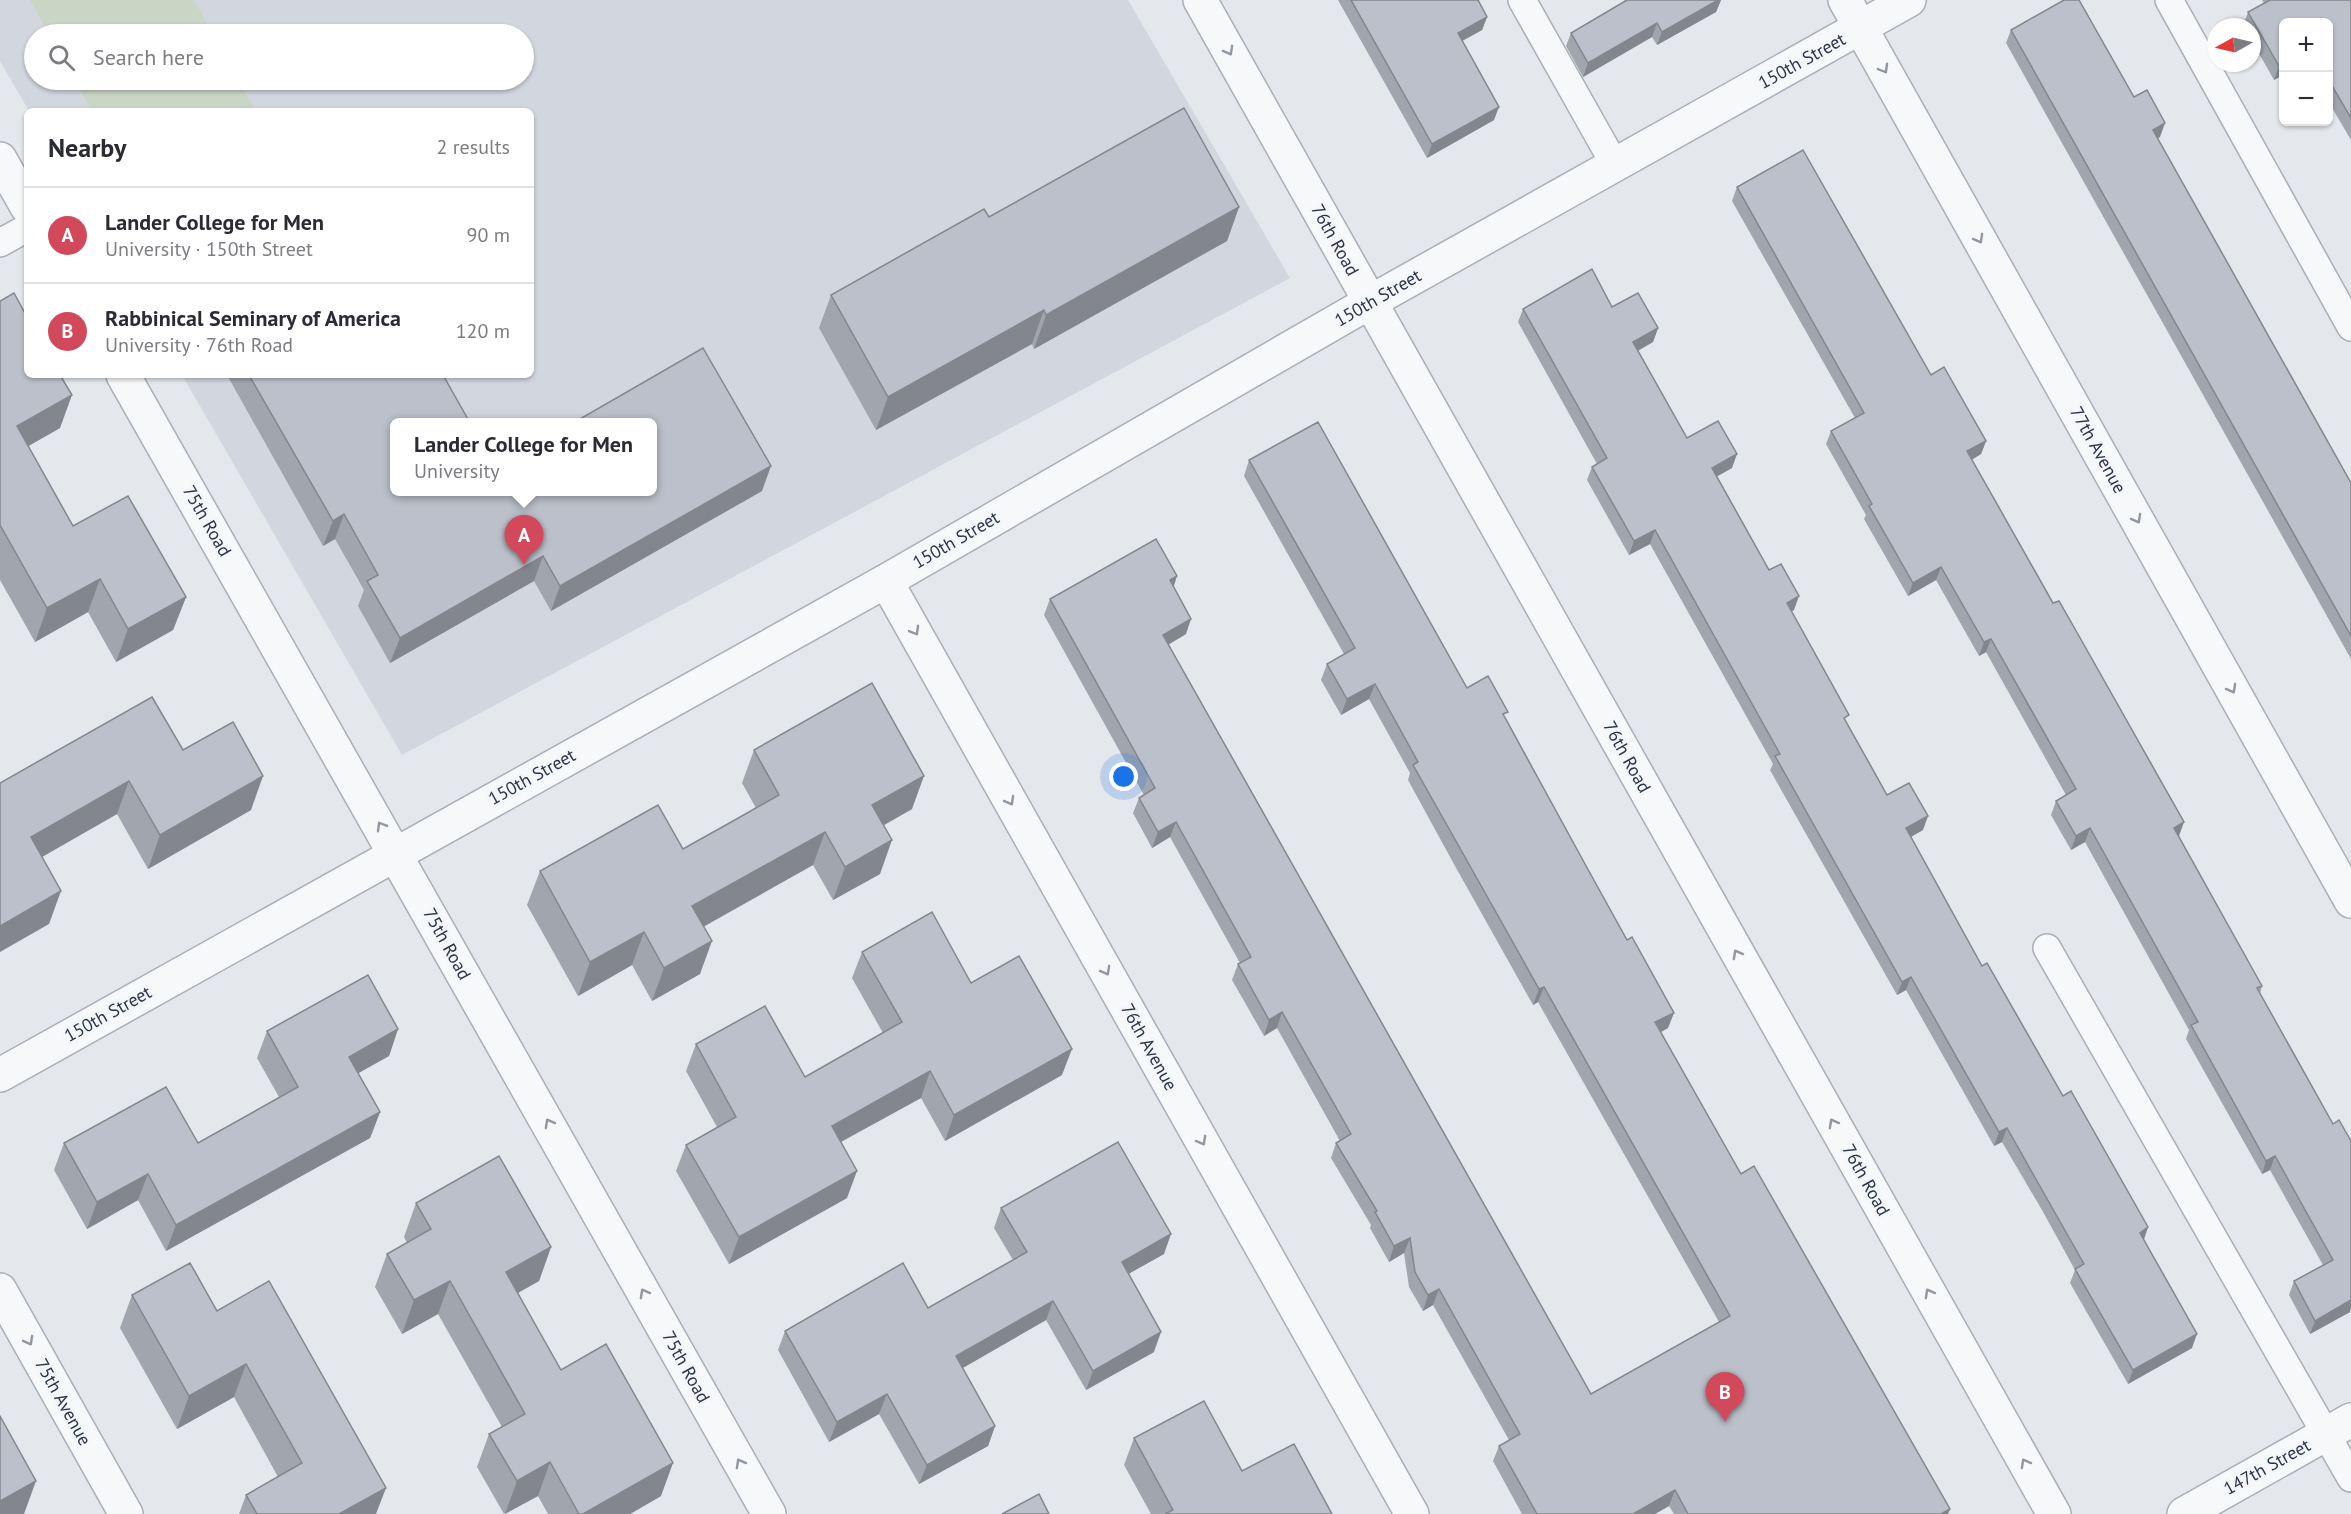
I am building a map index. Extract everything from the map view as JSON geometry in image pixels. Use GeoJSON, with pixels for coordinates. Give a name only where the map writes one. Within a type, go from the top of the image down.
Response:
{"type":"FeatureCollection","features":[{"type":"Feature","properties":{"kind":"street","name":"76th Road"},"geometry":{"type":"LineString","coordinates":[[1200,0],[2054,1514]]}},
{"type":"Feature","properties":{"kind":"street","name":"150th Street"},"geometry":{"type":"LineString","coordinates":[[0,1075],[886,580],[1370,302],[1615,165],[1853,14],[1909,0]]}},
{"type":"Feature","properties":{"kind":"street","name":"77th Avenue"},"geometry":{"type":"LineString","coordinates":[[1853,14],[2351,901]]}},
{"type":"Feature","properties":{"kind":"street"},"geometry":{"type":"LineString","coordinates":[[0,159],[24,202]]}},
{"type":"Feature","properties":{"kind":"street","name":"75th Road"},"geometry":{"type":"LineString","coordinates":[[125,378],[769,1514]]}},
{"type":"Feature","properties":{"kind":"street","name":"76th Avenue"},"geometry":{"type":"LineString","coordinates":[[886,580],[1412,1514]]}},
{"type":"Feature","properties":{"kind":"street","name":"75th Avenue"},"geometry":{"type":"LineString","coordinates":[[0,1290],[126,1514]]}},
{"type":"Feature","properties":{"kind":"street","name":"147th Street"},"geometry":{"type":"LineString","coordinates":[[2184,1514],[2339,1427]]}},
{"type":"Feature","properties":{"kind":"lane"},"geometry":{"type":"LineString","coordinates":[[1522,0],[1615,165]]}},
{"type":"Feature","properties":{"kind":"lane"},"geometry":{"type":"LineString","coordinates":[[2169,0],[2351,327]]}},
{"type":"Feature","properties":{"kind":"lane"},"geometry":{"type":"LineString","coordinates":[[0,243],[24,230]]}},
{"type":"Feature","properties":{"kind":"lane"},"geometry":{"type":"LineString","coordinates":[[2047,948],[2339,1427],[2351,1478]]}},
{"type":"Feature","properties":{"kind":"shaded area"},"geometry":{"type":"Polygon","coordinates":[[[0,0],[1128,0],[1290,278],[402,755],[184,378],[534,378],[534,108],[27,108],[0,61],[0,0]]]}},
{"type":"Feature","properties":{"kind":"green space"},"geometry":{"type":"Polygon","coordinates":[[[30,0],[194,0],[207,24],[43,24],[30,0]]]}},
{"type":"Feature","properties":{"kind":"green space"},"geometry":{"type":"Polygon","coordinates":[[[80,90],[244,90],[254,108],[90,108],[80,90]]]}},
{"type":"Feature","properties":{"kind":"building"},"geometry":{"type":"Polygon","coordinates":[[[1351,0],[1478,0],[1487,17],[1458,33],[1499,107],[1432,144],[1351,0]]]}},
{"type":"Feature","properties":{"kind":"building"},"geometry":{"type":"Polygon","coordinates":[[[1627,0],[1718,0],[1662,32],[1657,23],[1588,63],[1571,33],[1627,0]]]}},
{"type":"Feature","properties":{"kind":"building"},"geometry":{"type":"Polygon","coordinates":[[[2064,0],[2079,0],[2134,97],[2147,90],[2165,123],[2153,130],[2351,483],[2351,636],[2011,30],[2064,0]]]}},
{"type":"Feature","properties":{"kind":"building"},"geometry":{"type":"Polygon","coordinates":[[[2270,0],[2351,0],[2351,118],[2333,87],[2333,18],[2279,18],[2279,66],[2261,35],[2261,18],[2251,18],[2248,12],[2270,0]]]}},
{"type":"Feature","properties":{"kind":"building"},"geometry":{"type":"Polygon","coordinates":[[[1184,108],[1239,207],[1046,315],[1044,310],[888,397],[831,295],[984,209],[989,217],[1184,108]]]}},
{"type":"Feature","properties":{"kind":"building"},"geometry":{"type":"Polygon","coordinates":[[[1803,150],[1931,375],[1944,367],[1986,441],[1967,451],[2053,603],[2059,601],[2184,822],[2174,828],[2262,986],[2257,988],[2333,1124],[2339,1120],[2351,1141],[2351,1300],[2315,1321],[2294,1281],[2333,1260],[2275,1156],[2266,1161],[2191,1025],[2198,1022],[2090,828],[2076,836],[2056,801],[2076,789],[1991,639],[1984,642],[1941,567],[1913,583],[1869,506],[1872,504],[1831,431],[1864,413],[1737,187],[1803,150]]]}},
{"type":"Feature","properties":{"kind":"building"},"geometry":{"type":"Polygon","coordinates":[[[1592,269],[1612,307],[1638,293],[1658,328],[1633,342],[1687,438],[1718,421],[1737,454],[1712,468],[1769,570],[1781,564],[1799,596],[1787,603],[1849,715],[1844,718],[1887,795],[1909,783],[1928,816],[1906,828],[1982,966],[1987,963],[2063,1096],[2071,1091],[2148,1227],[2140,1233],[2197,1334],[2133,1370],[2075,1269],[2084,1264],[2007,1128],[1999,1132],[1911,977],[1902,982],[1775,756],[1780,754],[1655,530],[1634,541],[1592,467],[1607,458],[1523,309],[1592,269]]]}},
{"type":"Feature","properties":{"kind":"building"},"geometry":{"type":"Polygon","coordinates":[[[14,293],[24,311],[24,378],[62,378],[72,395],[17,426],[73,526],[128,496],[186,597],[128,629],[100,579],[47,608],[0,525],[0,301],[14,293]]]}},
{"type":"Feature","properties":{"kind":"building"},"geometry":{"type":"Polygon","coordinates":[[[703,348],[771,466],[560,586],[543,556],[400,638],[367,581],[378,575],[344,514],[333,521],[251,378],[445,378],[467,418],[390,418],[390,496],[657,496],[657,418],[582,418],[703,348]]]}},
{"type":"Feature","properties":{"kind":"building"},"geometry":{"type":"Polygon","coordinates":[[[1318,422],[1467,688],[1488,676],[1508,712],[1503,714],[1585,864],[1627,940],[1632,937],[1674,1013],[1655,1022],[1741,1174],[1754,1166],[1950,1509],[1941,1514],[1688,1514],[1675,1490],[1633,1514],[1537,1514],[1499,1446],[1520,1434],[1439,1289],[1428,1295],[1415,1272],[1410,1238],[1394,1246],[1375,1212],[1377,1211],[1336,1143],[1351,1134],[1282,1012],[1269,1020],[1238,964],[1251,957],[1176,822],[1158,832],[1139,798],[1155,788],[1050,599],[1156,539],[1177,576],[1170,580],[1191,619],[1163,635],[1591,1394],[1730,1316],[1544,987],[1539,989],[1413,765],[1418,762],[1375,684],[1347,699],[1327,664],[1355,648],[1249,460],[1318,422]]]}},
{"type":"Feature","properties":{"kind":"building"},"geometry":{"type":"Polygon","coordinates":[[[872,683],[924,776],[872,805],[892,840],[845,867],[825,832],[692,906],[712,941],[664,968],[644,932],[590,962],[540,871],[658,805],[683,849],[779,795],[754,750],[872,683]]]}},
{"type":"Feature","properties":{"kind":"building"},"geometry":{"type":"Polygon","coordinates":[[[152,697],[183,750],[233,722],[263,776],[160,835],[129,781],[31,837],[61,891],[0,926],[0,783],[152,697]]]}},
{"type":"Feature","properties":{"kind":"building"},"geometry":{"type":"Polygon","coordinates":[[[932,912],[971,983],[1019,956],[1072,1049],[954,1115],[930,1071],[832,1126],[857,1171],[739,1237],[686,1145],[736,1117],[696,1044],[765,1006],[805,1077],[902,1022],[862,952],[932,912]]]}},
{"type":"Feature","properties":{"kind":"building"},"geometry":{"type":"Polygon","coordinates":[[[368,975],[398,1029],[349,1057],[380,1112],[176,1225],[148,1174],[97,1202],[64,1143],[166,1087],[198,1143],[298,1087],[267,1031],[368,975]]]}},
{"type":"Feature","properties":{"kind":"building"},"geometry":{"type":"Polygon","coordinates":[[[1118,1142],[1171,1234],[1122,1262],[1161,1332],[1093,1371],[1053,1301],[956,1356],[995,1426],[927,1465],[887,1394],[837,1422],[785,1331],[903,1263],[928,1308],[1027,1252],[1001,1208],[1118,1142]]]}},
{"type":"Feature","properties":{"kind":"building"},"geometry":{"type":"Polygon","coordinates":[[[499,1156],[551,1247],[506,1272],[561,1370],[606,1344],[673,1463],[583,1514],[579,1514],[550,1462],[517,1481],[489,1434],[525,1414],[450,1281],[414,1300],[387,1254],[431,1229],[416,1203],[499,1156]]]}},
{"type":"Feature","properties":{"kind":"building"},"geometry":{"type":"Polygon","coordinates":[[[190,1263],[217,1311],[269,1281],[386,1488],[339,1514],[257,1514],[246,1495],[302,1463],[246,1364],[189,1396],[132,1295],[190,1263]]]}},
{"type":"Feature","properties":{"kind":"building"},"geometry":{"type":"Polygon","coordinates":[[[1204,1401],[1242,1471],[1294,1444],[1332,1514],[1165,1514],[1173,1510],[1134,1438],[1204,1401]]]}},
{"type":"Feature","properties":{"kind":"building"},"geometry":{"type":"Polygon","coordinates":[[[0,1416],[36,1481],[0,1501],[0,1416]]]}},
{"type":"Feature","properties":{"kind":"building"},"geometry":{"type":"Polygon","coordinates":[[[1039,1494],[1049,1514],[1002,1514],[1039,1494]]]}},
{"type":"Feature","properties":{"kind":"place","name":"Lander College for Men"},"geometry":{"type":"Point","coordinates":[524,565]}},
{"type":"Feature","properties":{"kind":"place","name":"Rabbinical Seminary of America"},"geometry":{"type":"Point","coordinates":[1725,1422]}}]}
